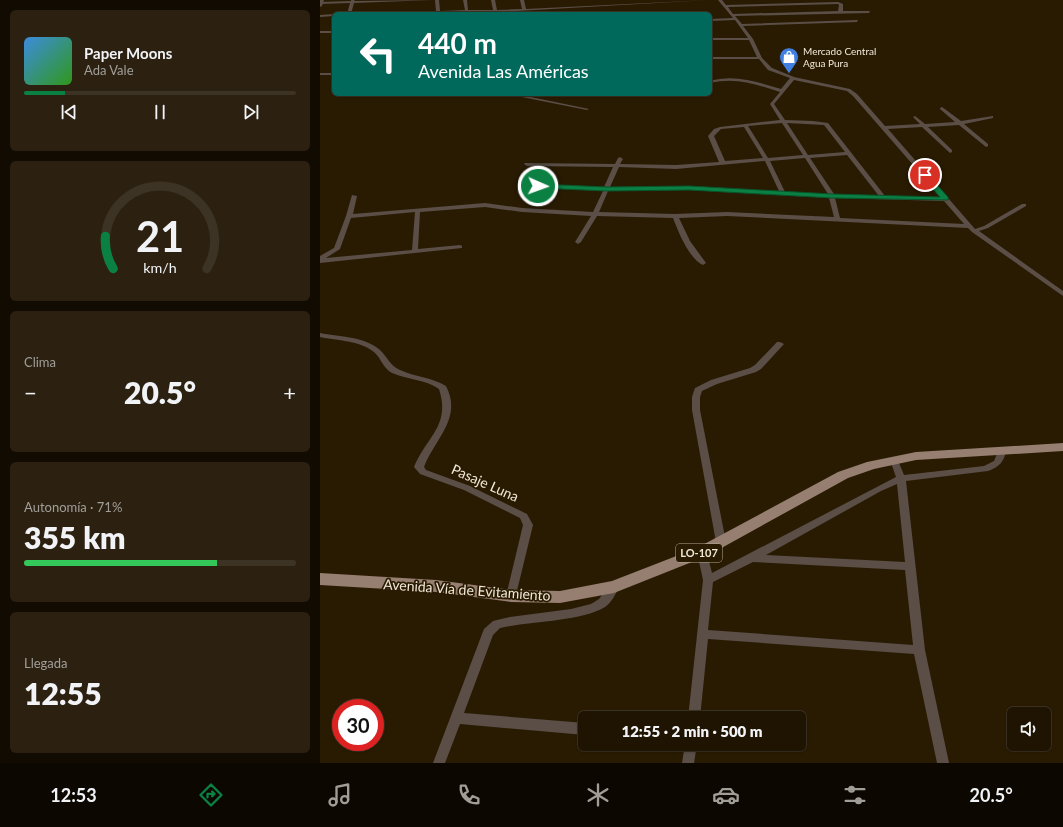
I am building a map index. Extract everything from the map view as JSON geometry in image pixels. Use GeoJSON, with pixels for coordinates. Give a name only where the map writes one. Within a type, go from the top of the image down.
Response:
{"type":"FeatureCollection","features":[{"type":"Feature","properties":{"kind":"main road","name":"Avenida Vía de Evitamiento"},"geometry":{"type":"LineString","coordinates":[[320,579],[436,586],[511,596],[560,597],[614,587],[702,552],[843,475],[872,465],[916,456],[1063,447]]}},
{"type":"Feature","properties":{"kind":"street"},"geometry":{"type":"LineString","coordinates":[[407,12],[409,0]]}},
{"type":"Feature","properties":{"kind":"street"},"geometry":{"type":"LineString","coordinates":[[321,3],[431,0]]}},
{"type":"Feature","properties":{"kind":"street"},"geometry":{"type":"LineString","coordinates":[[437,0],[438,12]]}},
{"type":"Feature","properties":{"kind":"street"},"geometry":{"type":"LineString","coordinates":[[465,0],[467,12]]}},
{"type":"Feature","properties":{"kind":"street"},"geometry":{"type":"LineString","coordinates":[[493,0],[496,12],[524,10],[547,6],[604,8],[634,4],[707,0]]}},
{"type":"Feature","properties":{"kind":"street"},"geometry":{"type":"LineString","coordinates":[[522,0],[524,10]]}},
{"type":"Feature","properties":{"kind":"street"},"geometry":{"type":"LineString","coordinates":[[630,0],[634,4]]}},
{"type":"Feature","properties":{"kind":"street"},"geometry":{"type":"LineString","coordinates":[[720,0],[741,25],[751,39],[760,58],[770,69],[793,78],[848,90],[855,95],[972,228],[1063,294]]}},
{"type":"Feature","properties":{"kind":"street"},"geometry":{"type":"LineString","coordinates":[[835,0],[841,4],[840,11],[842,12]]}},
{"type":"Feature","properties":{"kind":"street"},"geometry":{"type":"LineString","coordinates":[[349,12],[352,1]]}},
{"type":"Feature","properties":{"kind":"street"},"geometry":{"type":"LineString","coordinates":[[379,12],[381,1]]}},
{"type":"Feature","properties":{"kind":"street"},"geometry":{"type":"LineString","coordinates":[[726,6],[838,3]]}},
{"type":"Feature","properties":{"kind":"street"},"geometry":{"type":"LineString","coordinates":[[547,6],[547,12]]}},
{"type":"Feature","properties":{"kind":"street"},"geometry":{"type":"LineString","coordinates":[[575,7],[576,12]]}},
{"type":"Feature","properties":{"kind":"street"},"geometry":{"type":"LineString","coordinates":[[712,20],[735,17],[869,12]]}},
{"type":"Feature","properties":{"kind":"street"},"geometry":{"type":"LineString","coordinates":[[320,16],[332,15]]}},
{"type":"Feature","properties":{"kind":"street"},"geometry":{"type":"LineString","coordinates":[[741,25],[857,22]]}},
{"type":"Feature","properties":{"kind":"street"},"geometry":{"type":"LineString","coordinates":[[320,32],[332,32]]}},
{"type":"Feature","properties":{"kind":"street"},"geometry":{"type":"LineString","coordinates":[[712,40],[751,39]]}},
{"type":"Feature","properties":{"kind":"street"},"geometry":{"type":"LineString","coordinates":[[712,58],[760,58]]}},
{"type":"Feature","properties":{"kind":"street"},"geometry":{"type":"LineString","coordinates":[[321,76],[332,74]]}},
{"type":"Feature","properties":{"kind":"street"},"geometry":{"type":"LineString","coordinates":[[712,81],[723,78],[741,78],[782,91]]}},
{"type":"Feature","properties":{"kind":"street"},"geometry":{"type":"LineString","coordinates":[[793,78],[772,104],[832,196],[837,218]]}},
{"type":"Feature","properties":{"kind":"street"},"geometry":{"type":"LineString","coordinates":[[518,96],[587,109]]}},
{"type":"Feature","properties":{"kind":"street"},"geometry":{"type":"LineString","coordinates":[[942,108],[986,145]]}},
{"type":"Feature","properties":{"kind":"street"},"geometry":{"type":"LineString","coordinates":[[915,117],[950,151]]}},
{"type":"Feature","properties":{"kind":"street"},"geometry":{"type":"LineString","coordinates":[[883,128],[960,123],[991,117]]}},
{"type":"Feature","properties":{"kind":"street"},"geometry":{"type":"LineString","coordinates":[[723,164],[712,135],[720,128],[783,121],[807,120],[826,124],[883,197]]}},
{"type":"Feature","properties":{"kind":"street"},"geometry":{"type":"LineString","coordinates":[[745,125],[767,160],[782,192]]}},
{"type":"Feature","properties":{"kind":"street"},"geometry":{"type":"LineString","coordinates":[[527,164],[676,167],[849,153]]}},
{"type":"Feature","properties":{"kind":"street"},"geometry":{"type":"LineString","coordinates":[[578,242],[595,214],[620,159]]}},
{"type":"Feature","properties":{"kind":"street"},"geometry":{"type":"LineString","coordinates":[[523,185],[607,189],[689,188],[782,192],[832,196],[945,199]]}},
{"type":"Feature","properties":{"kind":"street"},"geometry":{"type":"LineString","coordinates":[[320,260],[337,249],[349,216],[354,196]]}},
{"type":"Feature","properties":{"kind":"street"},"geometry":{"type":"LineString","coordinates":[[349,216],[485,205],[522,210],[595,214],[675,216],[728,214],[837,218],[972,228],[986,227],[1024,205]]}},
{"type":"Feature","properties":{"kind":"street"},"geometry":{"type":"LineString","coordinates":[[415,250],[417,210]]}},
{"type":"Feature","properties":{"kind":"street"},"geometry":{"type":"LineString","coordinates":[[675,216],[687,244],[692,252],[703,263]]}},
{"type":"Feature","properties":{"kind":"street"},"geometry":{"type":"LineString","coordinates":[[320,260],[460,247]]}},
{"type":"Feature","properties":{"kind":"street","name":"Pasaje Luna"},"geometry":{"type":"LineString","coordinates":[[320,335],[368,345],[376,350],[388,367],[397,372],[428,379],[443,388],[447,407],[445,420],[422,457],[419,467],[423,472],[467,488],[524,516],[528,525],[511,596]]}},
{"type":"Feature","properties":{"kind":"street"},"geometry":{"type":"LineString","coordinates":[[721,542],[696,410],[696,397],[698,390],[714,382],[748,372],[758,367],[780,344]]}},
{"type":"Feature","properties":{"kind":"street"},"geometry":{"type":"LineString","coordinates":[[708,580],[753,558],[900,478],[985,469],[995,466],[1000,461],[1002,451]]}},
{"type":"Feature","properties":{"kind":"street"},"geometry":{"type":"LineString","coordinates":[[894,460],[900,478],[919,650],[943,763]]}},
{"type":"Feature","properties":{"kind":"street"},"geometry":{"type":"LineString","coordinates":[[695,711],[708,580],[702,552]]}},
{"type":"Feature","properties":{"kind":"street"},"geometry":{"type":"LineString","coordinates":[[753,558],[909,566]]}},
{"type":"Feature","properties":{"kind":"street"},"geometry":{"type":"LineString","coordinates":[[439,763],[488,632],[497,624],[589,610],[601,604],[608,598],[614,587]]}},
{"type":"Feature","properties":{"kind":"street"},"geometry":{"type":"LineString","coordinates":[[702,634],[919,650]]}},
{"type":"Feature","properties":{"kind":"street"},"geometry":{"type":"LineString","coordinates":[[455,718],[578,728]]}},
{"type":"Feature","properties":{"kind":"street"},"geometry":{"type":"LineString","coordinates":[[688,763],[690,751]]}},
{"type":"Feature","properties":{"kind":"place","name":"Mercado Central Agua Pura"},"geometry":{"type":"Point","coordinates":[789,74]}},
{"type":"Feature","properties":{"kind":"route"},"geometry":{"type":"LineString","coordinates":[[538,186],[607,189],[689,188],[782,192],[832,196],[945,199],[925,175]]}}]}
